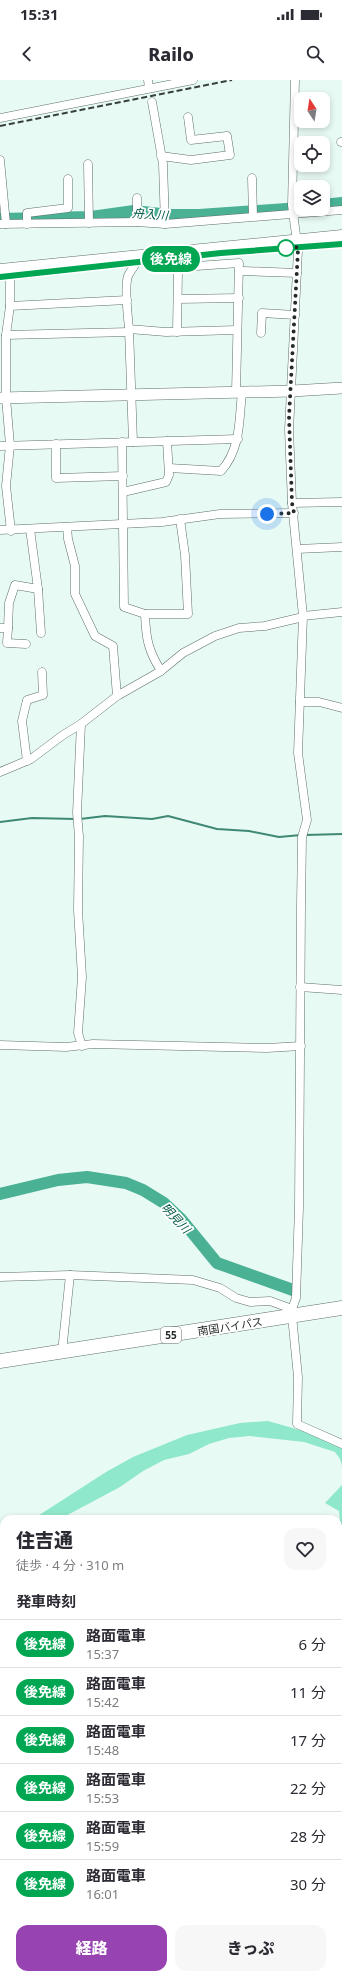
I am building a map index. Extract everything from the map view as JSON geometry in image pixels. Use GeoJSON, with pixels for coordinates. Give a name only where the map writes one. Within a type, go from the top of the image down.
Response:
{"type":"FeatureCollection","features":[{"type":"Feature","properties":{"kind":"highway"},"geometry":{"type":"LineString","coordinates":[[5,270],[296,240],[342,237]]}},
{"type":"Feature","properties":{"kind":"highway","name":"南国バイパス"},"geometry":{"type":"LineString","coordinates":[[0,1370],[342,1308]]}},
{"type":"Feature","properties":{"kind":"highway","name":"南国バイパス"},"geometry":{"type":"LineString","coordinates":[[0,1361],[292,1317],[342,1318]]}},
{"type":"Feature","properties":{"kind":"street"},"geometry":{"type":"LineString","coordinates":[[0,118],[149,84],[194,80]]}},
{"type":"Feature","properties":{"kind":"street"},"geometry":{"type":"LineString","coordinates":[[295,80],[293,210],[297,273],[289,430],[292,503],[303,617],[298,753],[307,820],[303,835],[296,1298],[292,1317],[298,1377],[296,1424],[342,1444]]}},
{"type":"Feature","properties":{"kind":"street"},"geometry":{"type":"LineString","coordinates":[[152,102],[162,156],[165,184],[165,222]]}},
{"type":"Feature","properties":{"kind":"street"},"geometry":{"type":"LineString","coordinates":[[162,156],[191,160],[230,154],[227,136],[191,140],[188,117]]}},
{"type":"Feature","properties":{"kind":"street"},"geometry":{"type":"LineString","coordinates":[[0,160],[3,224],[89,223],[137,220],[165,222],[253,216],[293,210],[342,210]]}},
{"type":"Feature","properties":{"kind":"street"},"geometry":{"type":"LineString","coordinates":[[88,164],[89,223]]}},
{"type":"Feature","properties":{"kind":"street"},"geometry":{"type":"LineString","coordinates":[[252,178],[253,216]]}},
{"type":"Feature","properties":{"kind":"street"},"geometry":{"type":"LineString","coordinates":[[27,224],[27,212],[68,208],[68,179]]}},
{"type":"Feature","properties":{"kind":"street"},"geometry":{"type":"LineString","coordinates":[[137,198],[137,220]]}},
{"type":"Feature","properties":{"kind":"street"},"geometry":{"type":"LineString","coordinates":[[133,442],[127,300],[128,275],[134,270],[137,257]]}},
{"type":"Feature","properties":{"kind":"street"},"geometry":{"type":"LineString","coordinates":[[169,468],[221,471],[226,465],[238,439],[239,392],[237,330],[240,265],[237,262],[182,267],[178,270],[177,332]]}},
{"type":"Feature","properties":{"kind":"street"},"geometry":{"type":"LineString","coordinates":[[5,270],[10,306],[4,331],[3,398],[10,445],[3,486],[11,531]]}},
{"type":"Feature","properties":{"kind":"street"},"geometry":{"type":"LineString","coordinates":[[244,271],[297,273]]}},
{"type":"Feature","properties":{"kind":"street"},"geometry":{"type":"LineString","coordinates":[[178,299],[239,298]]}},
{"type":"Feature","properties":{"kind":"street"},"geometry":{"type":"LineString","coordinates":[[10,306],[127,300]]}},
{"type":"Feature","properties":{"kind":"street"},"geometry":{"type":"LineString","coordinates":[[261,333],[262,313],[295,315]]}},
{"type":"Feature","properties":{"kind":"street"},"geometry":{"type":"LineString","coordinates":[[4,331],[177,332],[237,330]]}},
{"type":"Feature","properties":{"kind":"street"},"geometry":{"type":"LineString","coordinates":[[3,398],[292,391],[342,388]]}},
{"type":"Feature","properties":{"kind":"street"},"geometry":{"type":"LineString","coordinates":[[0,446],[238,439]]}},
{"type":"Feature","properties":{"kind":"street"},"geometry":{"type":"LineString","coordinates":[[123,492],[166,482],[169,479],[167,441]]}},
{"type":"Feature","properties":{"kind":"street"},"geometry":{"type":"LineString","coordinates":[[122,442],[124,607],[145,614],[188,614],[185,555],[180,519]]}},
{"type":"Feature","properties":{"kind":"street"},"geometry":{"type":"LineString","coordinates":[[56,444],[56,478],[123,476]]}},
{"type":"Feature","properties":{"kind":"street"},"geometry":{"type":"LineString","coordinates":[[292,503],[342,502]]}},
{"type":"Feature","properties":{"kind":"street"},"geometry":{"type":"LineString","coordinates":[[0,530],[11,531],[124,524],[220,514],[294,513]]}},
{"type":"Feature","properties":{"kind":"street"},"geometry":{"type":"LineString","coordinates":[[68,528],[68,539],[75,566],[75,594],[95,636],[114,646],[117,696]]}},
{"type":"Feature","properties":{"kind":"street"},"geometry":{"type":"LineString","coordinates":[[30,530],[38,589],[41,633]]}},
{"type":"Feature","properties":{"kind":"street"},"geometry":{"type":"LineString","coordinates":[[297,549],[342,547]]}},
{"type":"Feature","properties":{"kind":"street"},"geometry":{"type":"LineString","coordinates":[[26,644],[7,643],[4,628],[9,603],[15,585],[38,589]]}},
{"type":"Feature","properties":{"kind":"street"},"geometry":{"type":"LineString","coordinates":[[0,772],[27,761],[82,724],[117,696],[161,671],[183,652],[215,636],[239,628],[265,626],[303,617],[342,612]]}},
{"type":"Feature","properties":{"kind":"street"},"geometry":{"type":"LineString","coordinates":[[145,614],[146,639],[150,654],[161,671]]}},
{"type":"Feature","properties":{"kind":"street"},"geometry":{"type":"LineString","coordinates":[[27,761],[22,721],[27,700],[43,695],[42,672]]}},
{"type":"Feature","properties":{"kind":"street"},"geometry":{"type":"LineString","coordinates":[[300,702],[319,702],[342,708]]}},
{"type":"Feature","properties":{"kind":"street"},"geometry":{"type":"LineString","coordinates":[[82,724],[78,819],[78,910],[82,977],[78,1033],[82,1046]]}},
{"type":"Feature","properties":{"kind":"street"},"geometry":{"type":"LineString","coordinates":[[300,987],[342,990]]}},
{"type":"Feature","properties":{"kind":"street"},"geometry":{"type":"LineString","coordinates":[[0,1045],[82,1046],[93,1044],[267,1048],[301,1046]]}},
{"type":"Feature","properties":{"kind":"street"},"geometry":{"type":"LineString","coordinates":[[0,1277],[70,1275],[193,1280],[220,1288],[236,1298],[250,1302],[270,1301],[292,1317]]}},
{"type":"Feature","properties":{"kind":"street"},"geometry":{"type":"LineString","coordinates":[[62,1352],[70,1275]]}},
{"type":"Feature","properties":{"kind":"green space"},"geometry":{"type":"Polygon","coordinates":[[[268,1421],[342,1442],[342,1466],[340,1459],[335,1452],[304,1442],[250,1436],[229,1438],[209,1444],[189,1454],[164,1460],[143,1471],[120,1487],[68,1515],[39,1515],[106,1472],[133,1457],[187,1435],[240,1423],[268,1421]]]}},
{"type":"Feature","properties":{"kind":"green space"},"geometry":{"type":"Polygon","coordinates":[[[342,1485],[342,1515],[339,1515],[339,1511],[325,1503],[342,1485]]]}},
{"type":"Feature","properties":{"kind":"waterway","name":"舟入川"},"geometry":{"type":"LineString","coordinates":[[330,204],[342,203]]}},
{"type":"Feature","properties":{"kind":"waterway","name":"舟入川"},"geometry":{"type":"LineString","coordinates":[[0,219],[91,217],[134,211],[169,215],[199,215],[294,208]]}},
{"type":"Feature","properties":{"kind":"waterway"},"geometry":{"type":"LineString","coordinates":[[80,819],[105,816],[152,819],[168,816],[217,829],[249,831],[279,837],[301,835]]}},
{"type":"Feature","properties":{"kind":"waterway"},"geometry":{"type":"LineString","coordinates":[[0,822],[32,818],[76,819]]}},
{"type":"Feature","properties":{"kind":"waterway"},"geometry":{"type":"LineString","coordinates":[[305,835],[342,834]]}},
{"type":"Feature","properties":{"kind":"waterway","name":"明見川"},"geometry":{"type":"LineString","coordinates":[[0,1194],[58,1180],[87,1177],[126,1183],[143,1190],[164,1203],[181,1219],[217,1263],[293,1290]]}},
{"type":"Feature","properties":{"kind":"tram line"},"geometry":{"type":"LineString","coordinates":[[0,277],[221,253],[342,244]]}},
{"type":"Feature","properties":{"kind":"tram line","name":"後免線"},"geometry":{"type":"LineString","coordinates":[[0,277],[221,253],[342,244]]}},
{"type":"Feature","properties":{"kind":"railway"},"geometry":{"type":"LineString","coordinates":[[0,126],[232,80]]}},
{"type":"Feature","properties":{"kind":"route"},"geometry":{"type":"LineString","coordinates":[[267,514],[294,513],[292,503],[289,430],[298,247],[286,248]]}}]}
